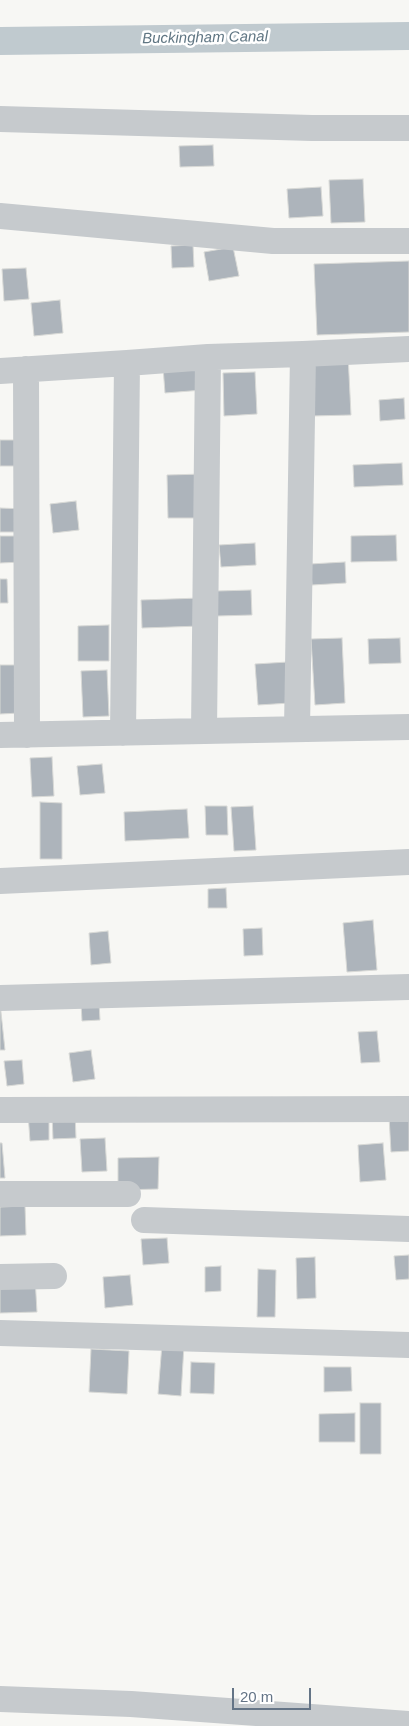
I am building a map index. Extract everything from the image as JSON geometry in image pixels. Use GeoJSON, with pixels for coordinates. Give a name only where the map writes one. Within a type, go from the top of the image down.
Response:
{"type":"FeatureCollection","features":[{"type":"Feature","properties":{"kind":"street"},"geometry":{"type":"LineString","coordinates":[[0,119],[312,128],[409,128]]}},
{"type":"Feature","properties":{"kind":"street"},"geometry":{"type":"LineString","coordinates":[[0,216],[273,241],[409,241]]}},
{"type":"Feature","properties":{"kind":"street"},"geometry":{"type":"LineString","coordinates":[[0,370],[127,364],[208,357],[409,348]]}},
{"type":"Feature","properties":{"kind":"street"},"geometry":{"type":"LineString","coordinates":[[297,729],[303,354]]}},
{"type":"Feature","properties":{"kind":"street"},"geometry":{"type":"LineString","coordinates":[[204,731],[208,357]]}},
{"type":"Feature","properties":{"kind":"street"},"geometry":{"type":"LineString","coordinates":[[123,733],[127,364]]}},
{"type":"Feature","properties":{"kind":"street"},"geometry":{"type":"LineString","coordinates":[[26,369],[27,734]]}},
{"type":"Feature","properties":{"kind":"street"},"geometry":{"type":"LineString","coordinates":[[0,735],[409,727]]}},
{"type":"Feature","properties":{"kind":"street"},"geometry":{"type":"LineString","coordinates":[[0,880],[409,862]]}},
{"type":"Feature","properties":{"kind":"street"},"geometry":{"type":"LineString","coordinates":[[0,998],[409,987]]}},
{"type":"Feature","properties":{"kind":"street"},"geometry":{"type":"LineString","coordinates":[[0,1110],[409,1109]]}},
{"type":"Feature","properties":{"kind":"street"},"geometry":{"type":"LineString","coordinates":[[0,1194],[128,1194]]}},
{"type":"Feature","properties":{"kind":"street"},"geometry":{"type":"LineString","coordinates":[[144,1220],[409,1229]]}},
{"type":"Feature","properties":{"kind":"street"},"geometry":{"type":"LineString","coordinates":[[0,1277],[54,1276]]}},
{"type":"Feature","properties":{"kind":"street"},"geometry":{"type":"LineString","coordinates":[[0,1333],[409,1345]]}},
{"type":"Feature","properties":{"kind":"street"},"geometry":{"type":"LineString","coordinates":[[0,1700],[131,1715],[409,1724]]}},
{"type":"Feature","properties":{"kind":"building"},"geometry":{"type":"Polygon","coordinates":[[[213,145],[214,166],[180,167],[179,146],[213,145]]]}},
{"type":"Feature","properties":{"kind":"building"},"geometry":{"type":"Polygon","coordinates":[[[363,179],[365,222],[331,223],[329,180],[363,179]]]}},
{"type":"Feature","properties":{"kind":"building"},"geometry":{"type":"Polygon","coordinates":[[[321,187],[323,216],[289,218],[287,189],[321,187]]]}},
{"type":"Feature","properties":{"kind":"building"},"geometry":{"type":"Polygon","coordinates":[[[193,245],[194,267],[172,268],[171,246],[193,245]]]}},
{"type":"Feature","properties":{"kind":"building"},"geometry":{"type":"Polygon","coordinates":[[[233,247],[239,276],[209,281],[204,252],[233,247]]]}},
{"type":"Feature","properties":{"kind":"building"},"geometry":{"type":"Polygon","coordinates":[[[409,261],[409,332],[317,335],[314,264],[409,261]]]}},
{"type":"Feature","properties":{"kind":"building"},"geometry":{"type":"Polygon","coordinates":[[[26,268],[29,299],[4,301],[2,269],[26,268]]]}},
{"type":"Feature","properties":{"kind":"building"},"geometry":{"type":"Polygon","coordinates":[[[60,300],[63,333],[34,336],[31,303],[60,300]]]}},
{"type":"Feature","properties":{"kind":"building"},"geometry":{"type":"Polygon","coordinates":[[[348,354],[351,415],[311,416],[308,355],[348,354]]]}},
{"type":"Feature","properties":{"kind":"building"},"geometry":{"type":"Polygon","coordinates":[[[201,365],[203,390],[165,393],[163,367],[201,365]]]}},
{"type":"Feature","properties":{"kind":"building"},"geometry":{"type":"Polygon","coordinates":[[[255,372],[257,414],[224,416],[223,373],[255,372]]]}},
{"type":"Feature","properties":{"kind":"building"},"geometry":{"type":"Polygon","coordinates":[[[404,398],[405,419],[380,421],[379,400],[404,398]]]}},
{"type":"Feature","properties":{"kind":"building"},"geometry":{"type":"Polygon","coordinates":[[[0,440],[17,440],[18,466],[0,466],[0,440]]]}},
{"type":"Feature","properties":{"kind":"building"},"geometry":{"type":"Polygon","coordinates":[[[402,463],[403,485],[354,487],[353,465],[402,463]]]}},
{"type":"Feature","properties":{"kind":"building"},"geometry":{"type":"Polygon","coordinates":[[[204,474],[205,518],[168,518],[167,475],[204,474]]]}},
{"type":"Feature","properties":{"kind":"building"},"geometry":{"type":"Polygon","coordinates":[[[76,501],[79,530],[53,533],[50,504],[76,501]]]}},
{"type":"Feature","properties":{"kind":"building"},"geometry":{"type":"Polygon","coordinates":[[[0,508],[26,509],[26,532],[0,532],[0,508]]]}},
{"type":"Feature","properties":{"kind":"building"},"geometry":{"type":"Polygon","coordinates":[[[396,535],[397,561],[351,562],[351,536],[396,535]]]}},
{"type":"Feature","properties":{"kind":"building"},"geometry":{"type":"Polygon","coordinates":[[[0,536],[22,536],[23,562],[0,563],[0,536]]]}},
{"type":"Feature","properties":{"kind":"building"},"geometry":{"type":"Polygon","coordinates":[[[255,543],[256,565],[221,567],[219,545],[255,543]]]}},
{"type":"Feature","properties":{"kind":"building"},"geometry":{"type":"Polygon","coordinates":[[[345,562],[346,583],[312,585],[310,564],[345,562]]]}},
{"type":"Feature","properties":{"kind":"building"},"geometry":{"type":"Polygon","coordinates":[[[0,579],[7,579],[8,603],[0,603],[0,579]]]}},
{"type":"Feature","properties":{"kind":"building"},"geometry":{"type":"Polygon","coordinates":[[[251,590],[252,615],[217,616],[217,591],[251,590]]]}},
{"type":"Feature","properties":{"kind":"building"},"geometry":{"type":"Polygon","coordinates":[[[200,598],[200,626],[142,628],[141,600],[200,598]]]}},
{"type":"Feature","properties":{"kind":"building"},"geometry":{"type":"Polygon","coordinates":[[[109,625],[109,661],[78,661],[78,626],[109,625]]]}},
{"type":"Feature","properties":{"kind":"building"},"geometry":{"type":"Polygon","coordinates":[[[342,638],[345,703],[315,705],[311,639],[342,638]]]}},
{"type":"Feature","properties":{"kind":"building"},"geometry":{"type":"Polygon","coordinates":[[[400,638],[401,663],[369,664],[368,639],[400,638]]]}},
{"type":"Feature","properties":{"kind":"building"},"geometry":{"type":"Polygon","coordinates":[[[288,662],[290,703],[258,705],[255,664],[288,662]]]}},
{"type":"Feature","properties":{"kind":"building"},"geometry":{"type":"Polygon","coordinates":[[[0,665],[19,665],[20,713],[0,714],[0,665]]]}},
{"type":"Feature","properties":{"kind":"building"},"geometry":{"type":"Polygon","coordinates":[[[107,670],[109,716],[83,717],[81,671],[107,670]]]}},
{"type":"Feature","properties":{"kind":"building"},"geometry":{"type":"Polygon","coordinates":[[[52,757],[54,796],[32,797],[30,758],[52,757]]]}},
{"type":"Feature","properties":{"kind":"building"},"geometry":{"type":"Polygon","coordinates":[[[102,764],[105,793],[80,795],[77,766],[102,764]]]}},
{"type":"Feature","properties":{"kind":"building"},"geometry":{"type":"Polygon","coordinates":[[[40,802],[62,803],[62,859],[40,859],[40,802]]]}},
{"type":"Feature","properties":{"kind":"building"},"geometry":{"type":"Polygon","coordinates":[[[205,806],[227,806],[228,835],[206,835],[205,806]]]}},
{"type":"Feature","properties":{"kind":"building"},"geometry":{"type":"Polygon","coordinates":[[[253,806],[256,850],[234,851],[231,807],[253,806]]]}},
{"type":"Feature","properties":{"kind":"building"},"geometry":{"type":"Polygon","coordinates":[[[187,809],[189,838],[125,841],[124,812],[187,809]]]}},
{"type":"Feature","properties":{"kind":"building"},"geometry":{"type":"Polygon","coordinates":[[[226,888],[227,908],[208,908],[208,889],[226,888]]]}},
{"type":"Feature","properties":{"kind":"building"},"geometry":{"type":"Polygon","coordinates":[[[373,920],[377,970],[347,972],[343,923],[373,920]]]}},
{"type":"Feature","properties":{"kind":"building"},"geometry":{"type":"Polygon","coordinates":[[[262,928],[263,955],[244,956],[243,929],[262,928]]]}},
{"type":"Feature","properties":{"kind":"building"},"geometry":{"type":"Polygon","coordinates":[[[108,931],[111,963],[91,965],[89,933],[108,931]]]}},
{"type":"Feature","properties":{"kind":"building"},"geometry":{"type":"Polygon","coordinates":[[[99,1002],[100,1020],[82,1021],[81,1003],[99,1002]]]}},
{"type":"Feature","properties":{"kind":"building"},"geometry":{"type":"Polygon","coordinates":[[[0,1003],[5,1050],[0,1050],[0,1003]]]}},
{"type":"Feature","properties":{"kind":"building"},"geometry":{"type":"Polygon","coordinates":[[[377,1031],[380,1062],[361,1063],[358,1032],[377,1031]]]}},
{"type":"Feature","properties":{"kind":"building"},"geometry":{"type":"Polygon","coordinates":[[[91,1050],[95,1079],[73,1082],[69,1053],[91,1050]]]}},
{"type":"Feature","properties":{"kind":"building"},"geometry":{"type":"Polygon","coordinates":[[[22,1060],[24,1084],[7,1086],[4,1061],[22,1060]]]}},
{"type":"Feature","properties":{"kind":"building"},"geometry":{"type":"Polygon","coordinates":[[[49,1112],[49,1140],[30,1141],[28,1113],[49,1112]]]}},
{"type":"Feature","properties":{"kind":"building"},"geometry":{"type":"Polygon","coordinates":[[[75,1112],[76,1138],[53,1139],[52,1113],[75,1112]]]}},
{"type":"Feature","properties":{"kind":"building"},"geometry":{"type":"Polygon","coordinates":[[[409,1115],[409,1151],[391,1152],[389,1116],[409,1115]]]}},
{"type":"Feature","properties":{"kind":"building"},"geometry":{"type":"Polygon","coordinates":[[[105,1138],[107,1171],[82,1172],[80,1139],[105,1138]]]}},
{"type":"Feature","properties":{"kind":"building"},"geometry":{"type":"Polygon","coordinates":[[[0,1143],[2,1143],[5,1178],[0,1178],[0,1143]]]}},
{"type":"Feature","properties":{"kind":"building"},"geometry":{"type":"Polygon","coordinates":[[[383,1143],[386,1180],[360,1182],[358,1145],[383,1143]]]}},
{"type":"Feature","properties":{"kind":"building"},"geometry":{"type":"Polygon","coordinates":[[[159,1157],[158,1189],[118,1190],[118,1158],[159,1157]]]}},
{"type":"Feature","properties":{"kind":"building"},"geometry":{"type":"Polygon","coordinates":[[[25,1206],[26,1235],[0,1236],[0,1207],[25,1206]]]}},
{"type":"Feature","properties":{"kind":"building"},"geometry":{"type":"Polygon","coordinates":[[[167,1238],[169,1263],[143,1265],[141,1239],[167,1238]]]}},
{"type":"Feature","properties":{"kind":"building"},"geometry":{"type":"Polygon","coordinates":[[[409,1255],[409,1279],[396,1280],[394,1256],[409,1255]]]}},
{"type":"Feature","properties":{"kind":"building"},"geometry":{"type":"Polygon","coordinates":[[[315,1257],[316,1298],[297,1299],[296,1258],[315,1257]]]}},
{"type":"Feature","properties":{"kind":"building"},"geometry":{"type":"Polygon","coordinates":[[[221,1266],[221,1291],[205,1292],[205,1267],[221,1266]]]}},
{"type":"Feature","properties":{"kind":"building"},"geometry":{"type":"Polygon","coordinates":[[[258,1269],[276,1270],[275,1317],[257,1317],[258,1269]]]}},
{"type":"Feature","properties":{"kind":"building"},"geometry":{"type":"Polygon","coordinates":[[[130,1275],[133,1305],[105,1308],[103,1277],[130,1275]]]}},
{"type":"Feature","properties":{"kind":"building"},"geometry":{"type":"Polygon","coordinates":[[[35,1277],[37,1312],[0,1313],[0,1278],[35,1277]]]}},
{"type":"Feature","properties":{"kind":"building"},"geometry":{"type":"Polygon","coordinates":[[[162,1344],[184,1345],[181,1396],[158,1394],[162,1344]]]}},
{"type":"Feature","properties":{"kind":"building"},"geometry":{"type":"Polygon","coordinates":[[[91,1349],[129,1351],[127,1394],[89,1392],[91,1349]]]}},
{"type":"Feature","properties":{"kind":"building"},"geometry":{"type":"Polygon","coordinates":[[[191,1362],[215,1363],[214,1394],[190,1393],[191,1362]]]}},
{"type":"Feature","properties":{"kind":"building"},"geometry":{"type":"Polygon","coordinates":[[[324,1367],[351,1367],[352,1391],[324,1392],[324,1367]]]}},
{"type":"Feature","properties":{"kind":"building"},"geometry":{"type":"Polygon","coordinates":[[[360,1403],[381,1403],[381,1454],[360,1454],[360,1403]]]}},
{"type":"Feature","properties":{"kind":"building"},"geometry":{"type":"Polygon","coordinates":[[[355,1413],[355,1442],[319,1442],[319,1414],[355,1413]]]}},
{"type":"Feature","properties":{"kind":"waterway","name":"Buckingham Canal"},"geometry":{"type":"LineString","coordinates":[[0,41],[409,36]]}}]}
